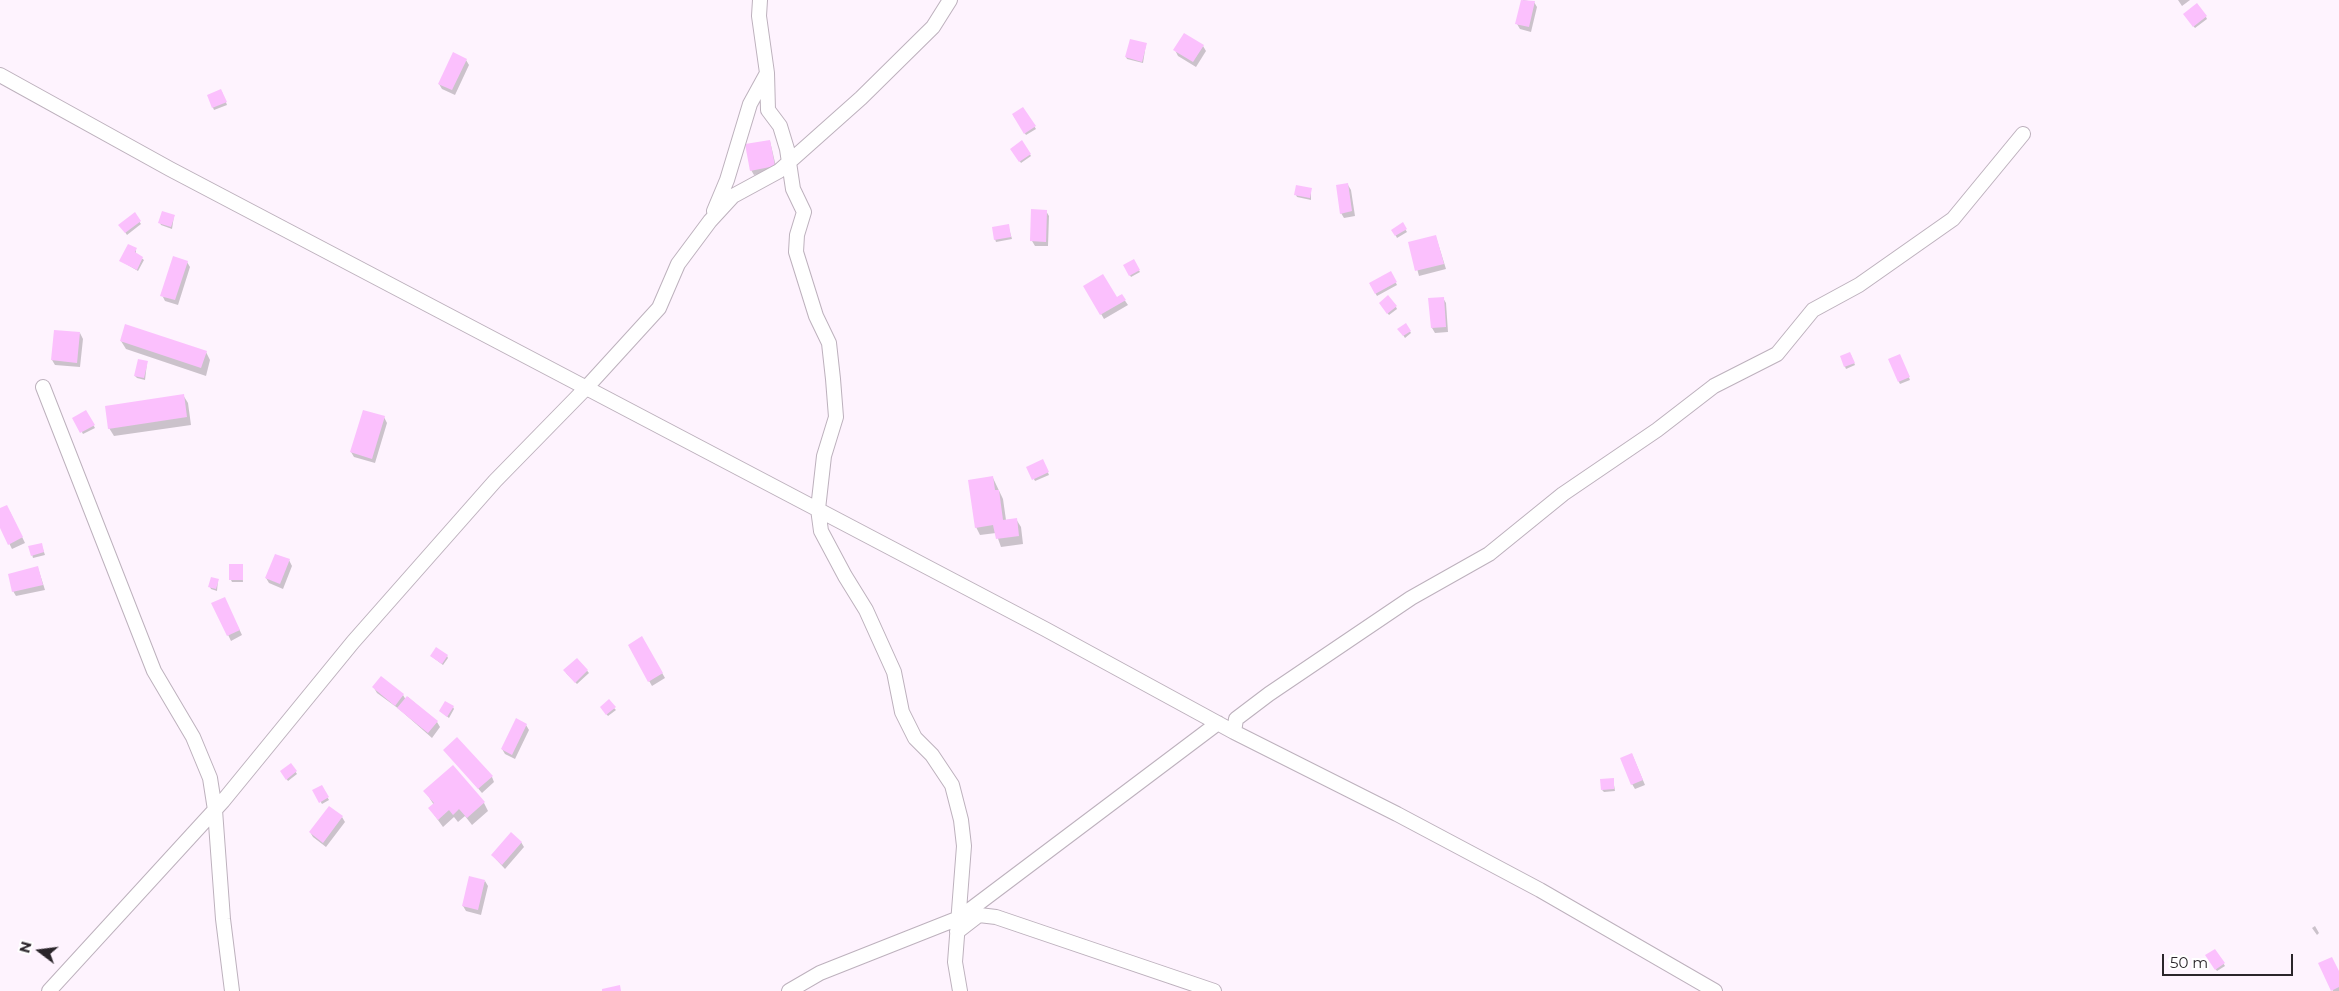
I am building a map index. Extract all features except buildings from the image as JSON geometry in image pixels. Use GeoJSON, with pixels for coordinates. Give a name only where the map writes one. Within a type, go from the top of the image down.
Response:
{"type":"FeatureCollection","features":[{"type":"Feature","properties":{"kind":"street"},"geometry":{"type":"LineString","coordinates":[[760,0],[759,16],[767,73],[768,110],[780,126],[787,149],[793,189],[804,212],[797,234],[796,252],[816,316],[829,343],[836,417],[824,456],[818,509],[822,531],[845,576],[866,610],[894,672],[902,712],[915,738],[932,755],[952,785],[961,820],[964,846],[955,962],[960,991]]}},
{"type":"Feature","properties":{"kind":"street"},"geometry":{"type":"LineString","coordinates":[[49,991],[215,810],[353,642],[495,481],[586,388],[659,308],[678,264],[710,221],[733,196],[779,171],[861,98],[933,27],[950,0]]}},
{"type":"Feature","properties":{"kind":"street"},"geometry":{"type":"LineString","coordinates":[[710,221],[727,180],[750,104],[767,73]]}},
{"type":"Feature","properties":{"kind":"street"},"geometry":{"type":"LineString","coordinates":[[0,75],[170,169],[818,509],[1218,724],[1389,810],[1531,885],[1715,991]]}},
{"type":"Feature","properties":{"kind":"street"},"geometry":{"type":"LineString","coordinates":[[1234,732],[1236,719],[1269,694],[1412,598],[1488,554],[1564,494],[1657,430],[1714,386],[1777,354],[1813,310],[1859,285],[1953,219],[2023,134]]}},
{"type":"Feature","properties":{"kind":"street"},"geometry":{"type":"LineString","coordinates":[[42,387],[154,671],[192,736],[210,778],[215,810],[223,919],[232,991]]}},
{"type":"Feature","properties":{"kind":"street"},"geometry":{"type":"LineString","coordinates":[[789,991],[820,973],[959,918],[1218,724]]}},
{"type":"Feature","properties":{"kind":"street"},"geometry":{"type":"LineString","coordinates":[[958,932],[978,914],[996,917],[1214,991]]}}]}
